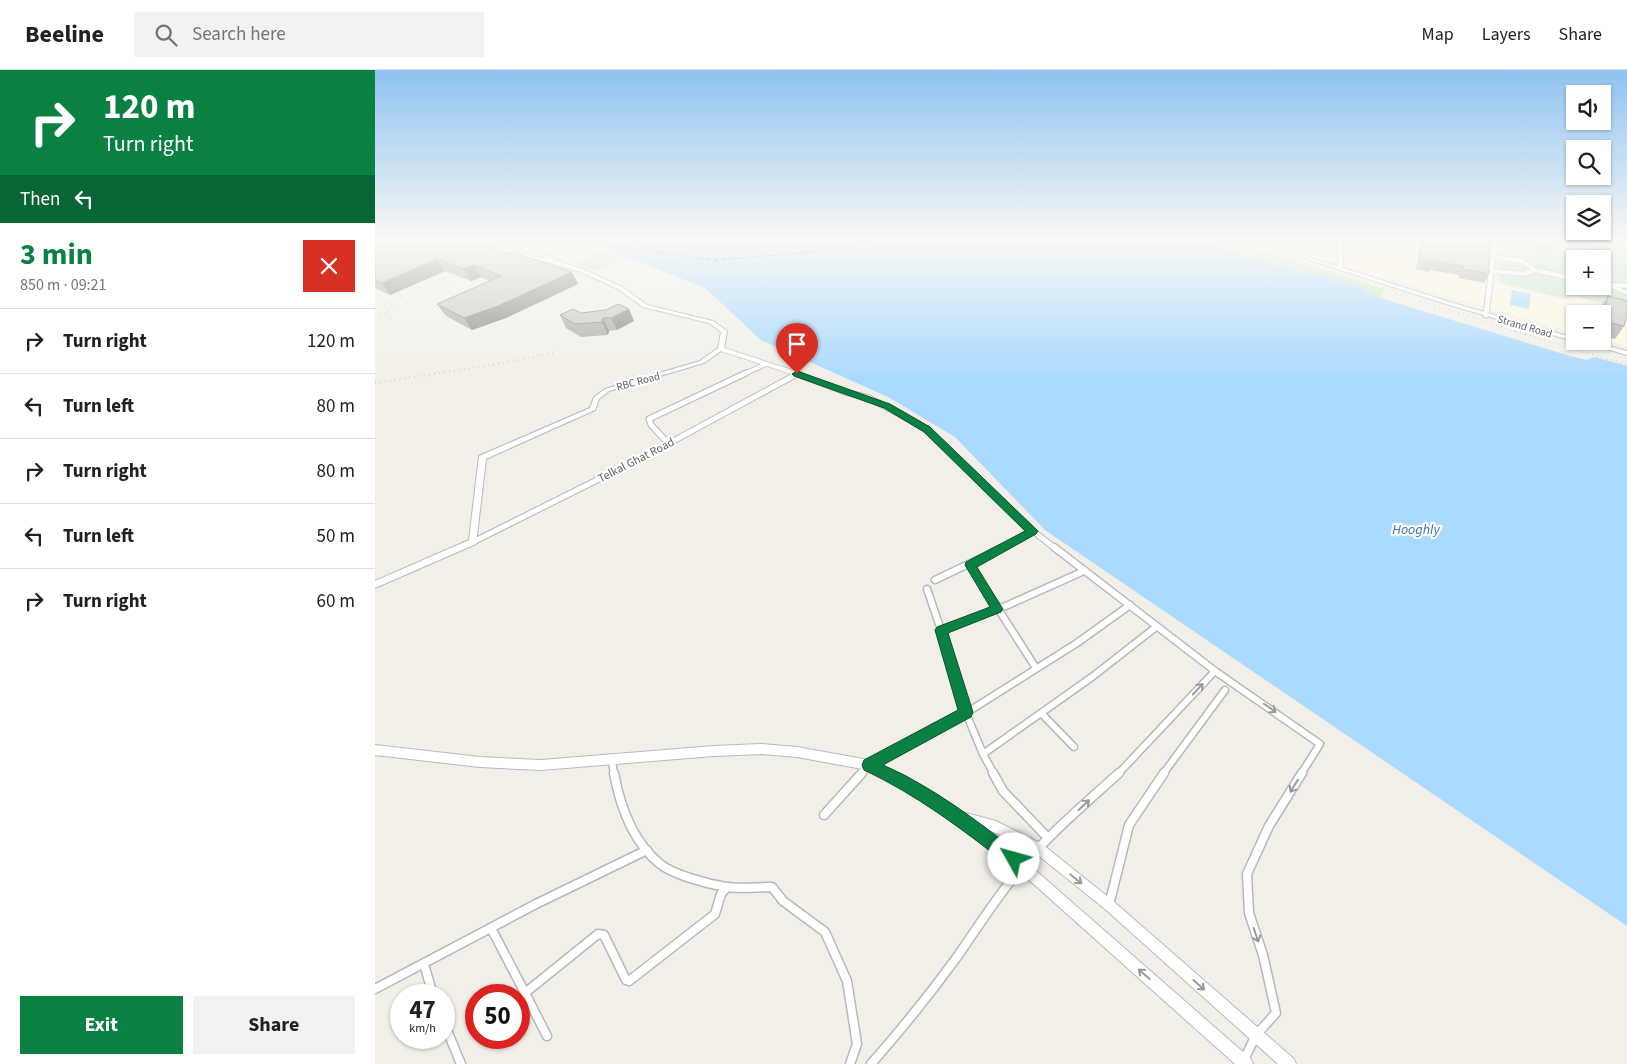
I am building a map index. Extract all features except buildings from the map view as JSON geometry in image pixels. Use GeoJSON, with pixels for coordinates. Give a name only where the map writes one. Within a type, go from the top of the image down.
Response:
{"type":"FeatureCollection","features":[{"type":"Feature","properties":{"kind":"main road"},"geometry":{"type":"LineString","coordinates":[[613,285],[645,306],[711,322],[724,331],[721,350]]}},
{"type":"Feature","properties":{"kind":"main road","name":"Strand Road"},"geometry":{"type":"LineString","coordinates":[[1397,285],[1486,315],[1566,337]]}},
{"type":"Feature","properties":{"kind":"main road"},"geometry":{"type":"LineString","coordinates":[[1611,349],[1627,353]]}},
{"type":"Feature","properties":{"kind":"main road","name":"RBC Road"},"geometry":{"type":"LineString","coordinates":[[473,542],[482,458],[593,409],[596,398],[607,390],[702,362],[721,350]]}},
{"type":"Feature","properties":{"kind":"main road"},"geometry":{"type":"LineString","coordinates":[[375,585],[473,542]]}},
{"type":"Feature","properties":{"kind":"main road"},"geometry":{"type":"LineString","coordinates":[[375,750],[480,762],[533,765],[612,760],[714,750],[761,749],[797,752],[869,765],[902,780],[957,815],[1022,866],[1244,1063]]}},
{"type":"Feature","properties":{"kind":"main road"},"geometry":{"type":"LineString","coordinates":[[957,815],[996,827],[1039,848],[1109,905],[1289,1064]]}},
{"type":"Feature","properties":{"kind":"street"},"geometry":{"type":"LineString","coordinates":[[1486,315],[1489,285]]}},
{"type":"Feature","properties":{"kind":"street"},"geometry":{"type":"LineString","coordinates":[[1611,286],[1627,286]]}},
{"type":"Feature","properties":{"kind":"street"},"geometry":{"type":"LineString","coordinates":[[1611,286],[1627,293]]}},
{"type":"Feature","properties":{"kind":"street"},"geometry":{"type":"LineString","coordinates":[[721,350],[881,403],[927,430],[1033,531],[1215,671],[1320,744],[1269,826],[1247,874],[1249,913],[1263,955],[1276,1013],[1256,1035],[1244,1063]]}},
{"type":"Feature","properties":{"kind":"street"},"geometry":{"type":"LineString","coordinates":[[669,444],[651,425],[649,419],[767,364]]}},
{"type":"Feature","properties":{"kind":"street","name":"Telkal Ghat Road"},"geometry":{"type":"LineString","coordinates":[[473,542],[669,444],[797,374]]}},
{"type":"Feature","properties":{"kind":"street"},"geometry":{"type":"LineString","coordinates":[[935,580],[970,565],[1033,531]]}},
{"type":"Feature","properties":{"kind":"street"},"geometry":{"type":"LineString","coordinates":[[970,565],[1036,668]]}},
{"type":"Feature","properties":{"kind":"street"},"geometry":{"type":"LineString","coordinates":[[941,630],[997,609],[1084,571]]}},
{"type":"Feature","properties":{"kind":"street"},"geometry":{"type":"LineString","coordinates":[[927,589],[966,712],[983,754],[1003,791],[1047,838]]}},
{"type":"Feature","properties":{"kind":"street"},"geometry":{"type":"LineString","coordinates":[[824,815],[869,765],[966,712],[1077,643],[1129,605]]}},
{"type":"Feature","properties":{"kind":"street"},"geometry":{"type":"LineString","coordinates":[[983,754],[1124,655],[1156,627]]}},
{"type":"Feature","properties":{"kind":"street"},"geometry":{"type":"LineString","coordinates":[[871,1064],[944,974],[996,898],[1022,866],[1047,838],[1123,769],[1215,671]]}},
{"type":"Feature","properties":{"kind":"street"},"geometry":{"type":"LineString","coordinates":[[1109,905],[1129,825],[1157,782],[1225,690]]}},
{"type":"Feature","properties":{"kind":"street"},"geometry":{"type":"LineString","coordinates":[[1041,713],[1074,747]]}},
{"type":"Feature","properties":{"kind":"street"},"geometry":{"type":"LineString","coordinates":[[612,760],[619,800],[633,830],[647,850],[661,865],[697,881],[727,887],[772,887],[783,900],[825,932],[847,981],[857,1044],[850,1064]]}},
{"type":"Feature","properties":{"kind":"street"},"geometry":{"type":"LineString","coordinates":[[375,989],[491,928],[647,850]]}},
{"type":"Feature","properties":{"kind":"street"},"geometry":{"type":"LineString","coordinates":[[530,989],[598,934],[604,935],[626,980],[629,981],[715,914],[721,894],[727,887]]}},
{"type":"Feature","properties":{"kind":"street"},"geometry":{"type":"LineString","coordinates":[[491,928],[520,984]]}},
{"type":"Feature","properties":{"kind":"street"},"geometry":{"type":"LineString","coordinates":[[424,964],[430,984]]}},
{"type":"Feature","properties":{"kind":"street"},"geometry":{"type":"LineString","coordinates":[[530,1003],[547,1036]]}},
{"type":"Feature","properties":{"kind":"street"},"geometry":{"type":"LineString","coordinates":[[455,1049],[461,1064]]}},
{"type":"Feature","properties":{"kind":"shaded area"},"geometry":{"type":"Polygon","coordinates":[[[1411,285],[1505,285],[1568,301],[1574,297],[1607,305],[1566,305],[1566,330],[1411,285]]]}},
{"type":"Feature","properties":{"kind":"shaded area"},"geometry":{"type":"Polygon","coordinates":[[[1611,306],[1627,310],[1626,346],[1611,342],[1611,306]]]}},
{"type":"Feature","properties":{"kind":"green space"},"geometry":{"type":"Polygon","coordinates":[[[1338,285],[1370,285],[1385,290],[1379,298],[1338,285]]]}},
{"type":"Feature","properties":{"kind":"green space"},"geometry":{"type":"Polygon","coordinates":[[[1513,285],[1566,285],[1566,295],[1570,295],[1567,299],[1513,285]]]}},
{"type":"Feature","properties":{"kind":"green space"},"geometry":{"type":"Polygon","coordinates":[[[1611,285],[1627,285],[1627,309],[1570,295],[1611,295],[1611,285]]]}},
{"type":"Feature","properties":{"kind":"water","name":"Hooghly"},"geometry":{"type":"Polygon","coordinates":[[[698,285],[1351,285],[1366,290],[1364,293],[1570,356],[1587,360],[1594,357],[1627,366],[1627,926],[1045,530],[955,437],[888,397],[761,340],[705,288],[698,285]]]}},
{"type":"Feature","properties":{"kind":"water"},"geometry":{"type":"Polygon","coordinates":[[[1512,290],[1531,294],[1529,309],[1510,305],[1512,290]]]}},
{"type":"Feature","properties":{"kind":"railway"},"geometry":{"type":"LineString","coordinates":[[416,289],[425,285]]}},
{"type":"Feature","properties":{"kind":"railway"},"geometry":{"type":"LineString","coordinates":[[375,317],[447,285]]}},
{"type":"Feature","properties":{"kind":"railway"},"geometry":{"type":"LineString","coordinates":[[1374,285],[1627,365]]}},
{"type":"Feature","properties":{"kind":"railway"},"geometry":{"type":"LineString","coordinates":[[375,308],[424,287]]}},
{"type":"Feature","properties":{"kind":"railway"},"geometry":{"type":"LineString","coordinates":[[375,383],[497,364],[556,352]]}},
{"type":"Feature","properties":{"kind":"route"},"geometry":{"type":"LineString","coordinates":[[797,374],[845,392],[869,398],[887,406],[927,430],[1033,531],[970,565],[983,583],[997,609],[941,630],[966,712],[869,765],[902,780],[957,815],[1014,859]]}}]}
